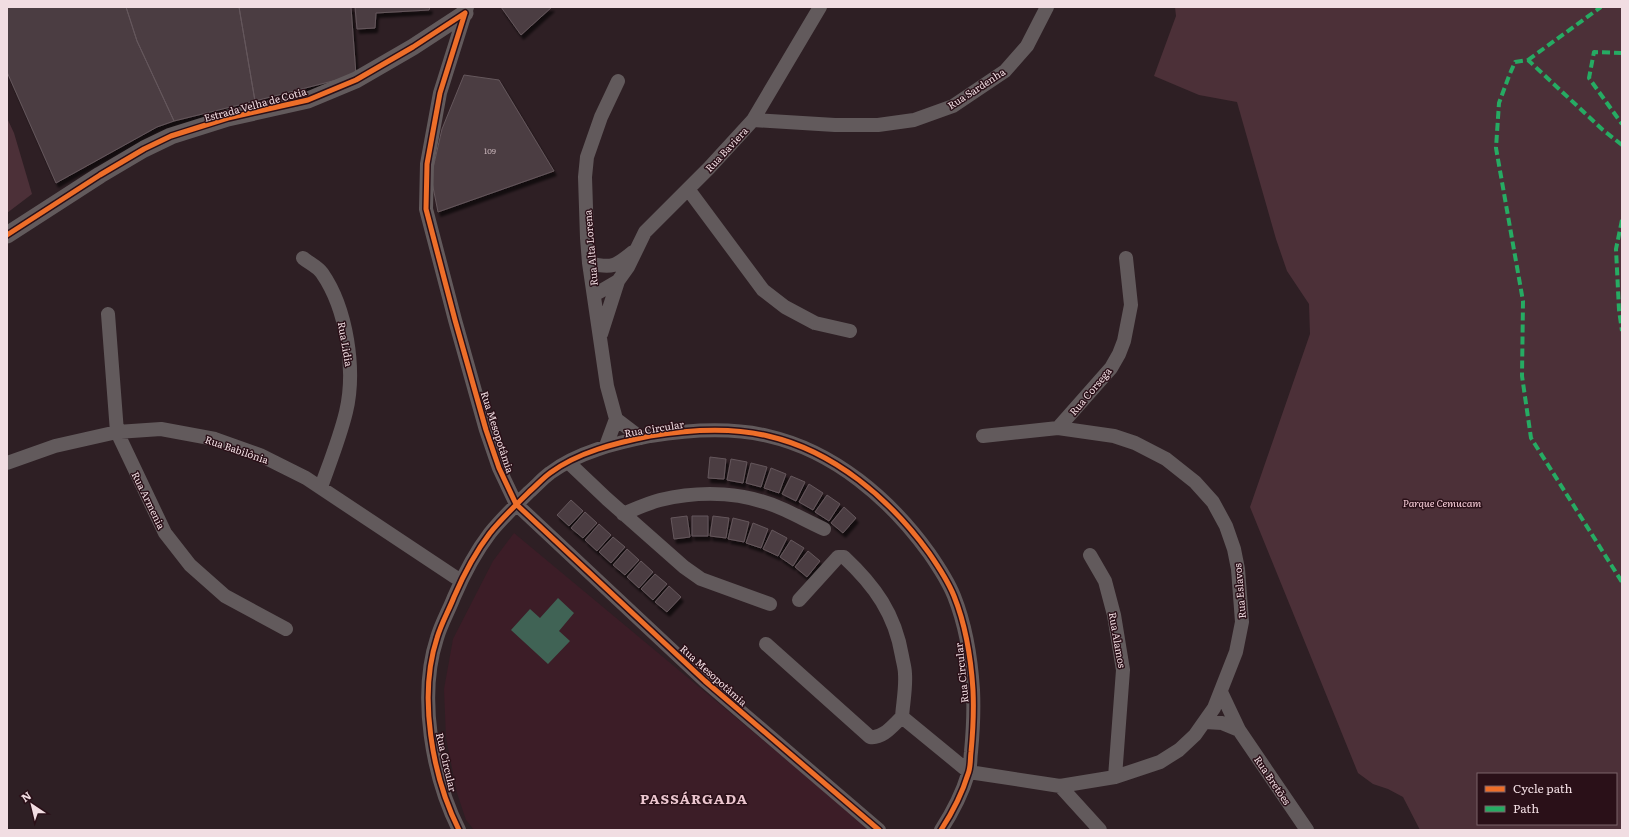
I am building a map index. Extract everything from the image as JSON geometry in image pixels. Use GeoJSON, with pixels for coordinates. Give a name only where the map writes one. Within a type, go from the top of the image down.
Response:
{"type":"FeatureCollection","features":[{"type":"Feature","properties":{"kind":"street","name":"Rua Baviera"},"geometry":{"type":"LineString","coordinates":[[600,338],[618,281],[628,267],[646,232],[720,157],[753,120],[820,7]]}},
{"type":"Feature","properties":{"kind":"street","name":"Rua Sardenha"},"geometry":{"type":"LineString","coordinates":[[753,120],[835,125],[878,124],[914,120],[953,106],[1005,71],[1027,46],[1046,7]]}},
{"type":"Feature","properties":{"kind":"street","name":"Estrada Velha de Cotia"},"geometry":{"type":"LineString","coordinates":[[7,235],[100,175],[164,139],[228,118],[308,100],[356,80],[414,46],[468,9]]}},
{"type":"Feature","properties":{"kind":"street","name":"Rua Mesopotâmia"},"geometry":{"type":"LineString","coordinates":[[468,9],[440,93],[427,164],[426,209],[486,430],[499,468],[516,504],[705,681],[879,830]]}},
{"type":"Feature","properties":{"kind":"street","name":"Rua Alta Lorena"},"geometry":{"type":"LineString","coordinates":[[616,419],[607,386],[594,295],[590,263],[586,192],[587,157],[601,117],[618,81]]}},
{"type":"Feature","properties":{"kind":"street"},"geometry":{"type":"LineString","coordinates":[[688,189],[763,290],[785,307],[815,323],[850,331]]}},
{"type":"Feature","properties":{"kind":"street"},"geometry":{"type":"LineString","coordinates":[[590,263],[604,267],[611,267],[619,264],[635,251]]}},
{"type":"Feature","properties":{"kind":"street","name":"Rua Lidia"},"geometry":{"type":"LineString","coordinates":[[303,258],[321,272],[333,293],[345,334],[351,369],[346,410],[321,487]]}},
{"type":"Feature","properties":{"kind":"street","name":"Rua Corsega"},"geometry":{"type":"LineString","coordinates":[[1058,428],[1111,368],[1119,354],[1124,341],[1131,305],[1126,258]]}},
{"type":"Feature","properties":{"kind":"street","name":"Rua Baviera"},"geometry":{"type":"LineString","coordinates":[[594,295],[618,281]]}},
{"type":"Feature","properties":{"kind":"street","name":"Rua Armenia"},"geometry":{"type":"LineString","coordinates":[[108,314],[117,432],[165,533],[190,565],[225,596],[286,629]]}},
{"type":"Feature","properties":{"kind":"street"},"geometry":{"type":"LineString","coordinates":[[606,446],[616,419],[641,438]]}},
{"type":"Feature","properties":{"kind":"street","name":"Rua Eslavos"},"geometry":{"type":"LineString","coordinates":[[969,772],[1060,786],[1115,777],[1160,762],[1179,750],[1195,735],[1214,708],[1236,652],[1242,622],[1238,569],[1234,549],[1226,526],[1213,502],[1195,482],[1172,464],[1135,443],[1114,436],[1058,428],[983,436]]}},
{"type":"Feature","properties":{"kind":"street","name":"Rua Babilônia"},"geometry":{"type":"LineString","coordinates":[[7,463],[55,446],[117,432],[161,429],[215,440],[260,455],[306,478],[461,581]]}},
{"type":"Feature","properties":{"kind":"street","name":"Rua Circular"},"geometry":{"type":"LineString","coordinates":[[459,830],[450,813],[437,770],[432,748],[428,717],[430,666],[437,638],[461,581],[489,534],[516,504],[549,473],[568,462],[606,446],[681,431],[735,432],[767,436],[810,450],[845,470],[898,516],[912,530],[940,569],[954,595],[965,630],[972,670],[974,715],[969,772],[952,812],[941,830]]}},
{"type":"Feature","properties":{"kind":"street"},"geometry":{"type":"LineString","coordinates":[[568,462],[623,514],[684,567],[701,579],[770,604]]}},
{"type":"Feature","properties":{"kind":"street"},"geometry":{"type":"LineString","coordinates":[[623,514],[659,500],[690,494],[713,493],[746,497],[778,507],[824,529]]}},
{"type":"Feature","properties":{"kind":"street","name":"Rua Alamos"},"geometry":{"type":"LineString","coordinates":[[1090,555],[1105,581],[1114,615],[1123,670],[1115,777]]}},
{"type":"Feature","properties":{"kind":"street"},"geometry":{"type":"LineString","coordinates":[[766,644],[870,737],[876,738],[881,736],[902,718],[905,674],[900,639],[892,617],[881,598],[858,570],[844,557],[838,557],[799,600]]}},
{"type":"Feature","properties":{"kind":"street","name":"Rua Bretões"},"geometry":{"type":"LineString","coordinates":[[1221,692],[1240,730],[1307,830]]}},
{"type":"Feature","properties":{"kind":"street"},"geometry":{"type":"LineString","coordinates":[[902,718],[969,772]]}},
{"type":"Feature","properties":{"kind":"street"},"geometry":{"type":"LineString","coordinates":[[1205,722],[1222,723],[1240,730]]}},
{"type":"Feature","properties":{"kind":"street"},"geometry":{"type":"LineString","coordinates":[[1060,786],[1100,830]]}},
{"type":"Feature","properties":{"kind":"shaded area"},"geometry":{"type":"Polygon","coordinates":[[[514,533],[871,830],[474,830],[466,820],[457,793],[446,738],[444,689],[453,639],[493,561],[514,533]]]}},
{"type":"Feature","properties":{"kind":"shaded area"},"geometry":{"type":"Polygon","coordinates":[[[558,598],[574,613],[559,631],[570,641],[548,664],[511,630],[530,609],[540,618],[558,598]]]}},
{"type":"Feature","properties":{"kind":"green space","name":"Parque Cemucam"},"geometry":{"type":"Polygon","coordinates":[[[1175,7],[1622,7],[1622,830],[1420,830],[1403,797],[1388,789],[1373,784],[1358,773],[1250,507],[1310,334],[1309,304],[1287,271],[1276,239],[1237,102],[1199,95],[1154,76],[1176,16],[1175,7]]]}},
{"type":"Feature","properties":{"kind":"green space"},"geometry":{"type":"Polygon","coordinates":[[[7,118],[14,133],[32,194],[7,213],[7,118]]]}},
{"type":"Feature","properties":{"kind":"building"},"geometry":{"type":"Polygon","coordinates":[[[7,7],[126,7],[137,41],[174,121],[157,127],[56,183],[7,72],[7,7]]]}},
{"type":"Feature","properties":{"kind":"building"},"geometry":{"type":"Polygon","coordinates":[[[126,7],[239,7],[255,101],[174,121],[137,41],[126,7]]]}},
{"type":"Feature","properties":{"kind":"building"},"geometry":{"type":"Polygon","coordinates":[[[239,7],[351,7],[356,75],[255,101],[239,7]]]}},
{"type":"Feature","properties":{"kind":"building"},"geometry":{"type":"Polygon","coordinates":[[[355,7],[430,7],[429,10],[376,13],[375,28],[357,29],[355,7]]]}},
{"type":"Feature","properties":{"kind":"building"},"geometry":{"type":"Polygon","coordinates":[[[501,7],[552,7],[521,35],[501,7]]]}},
{"type":"Feature","properties":{"kind":"building"},"geometry":{"type":"Polygon","coordinates":[[[464,75],[499,80],[554,171],[438,212],[431,177],[442,129],[464,75]]]}},
{"type":"Feature","properties":{"kind":"building"},"geometry":{"type":"Polygon","coordinates":[[[710,457],[726,459],[724,479],[708,478],[710,457]]]}},
{"type":"Feature","properties":{"kind":"building"},"geometry":{"type":"Polygon","coordinates":[[[731,459],[747,462],[743,483],[727,480],[731,459]]]}},
{"type":"Feature","properties":{"kind":"building"},"geometry":{"type":"Polygon","coordinates":[[[751,463],[767,467],[761,487],[746,483],[751,463]]]}},
{"type":"Feature","properties":{"kind":"building"},"geometry":{"type":"Polygon","coordinates":[[[771,468],[786,474],[779,493],[764,488],[771,468]]]}},
{"type":"Feature","properties":{"kind":"building"},"geometry":{"type":"Polygon","coordinates":[[[791,476],[805,482],[796,501],[782,494],[791,476]]]}},
{"type":"Feature","properties":{"kind":"building"},"geometry":{"type":"Polygon","coordinates":[[[809,484],[823,493],[813,510],[799,502],[809,484]]]}},
{"type":"Feature","properties":{"kind":"building"},"geometry":{"type":"Polygon","coordinates":[[[827,495],[840,504],[829,521],[815,512],[827,495]]]}},
{"type":"Feature","properties":{"kind":"building"},"geometry":{"type":"Polygon","coordinates":[[[571,500],[583,511],[569,526],[557,515],[571,500]]]}},
{"type":"Feature","properties":{"kind":"building"},"geometry":{"type":"Polygon","coordinates":[[[844,507],[856,518],[843,533],[831,523],[844,507]]]}},
{"type":"Feature","properties":{"kind":"building"},"geometry":{"type":"Polygon","coordinates":[[[585,512],[597,523],[583,538],[571,528],[585,512]]]}},
{"type":"Feature","properties":{"kind":"building"},"geometry":{"type":"Polygon","coordinates":[[[687,516],[690,537],[674,539],[671,518],[687,516]]]}},
{"type":"Feature","properties":{"kind":"building"},"geometry":{"type":"Polygon","coordinates":[[[692,516],[708,516],[708,536],[692,536],[692,516]]]}},
{"type":"Feature","properties":{"kind":"building"},"geometry":{"type":"Polygon","coordinates":[[[713,516],[729,518],[726,538],[710,536],[713,516]]]}},
{"type":"Feature","properties":{"kind":"building"},"geometry":{"type":"Polygon","coordinates":[[[733,518],[749,522],[744,542],[728,539],[733,518]]]}},
{"type":"Feature","properties":{"kind":"building"},"geometry":{"type":"Polygon","coordinates":[[[753,523],[768,529],[761,548],[746,543],[753,523]]]}},
{"type":"Feature","properties":{"kind":"building"},"geometry":{"type":"Polygon","coordinates":[[[599,524],[611,535],[597,551],[585,540],[599,524]]]}},
{"type":"Feature","properties":{"kind":"building"},"geometry":{"type":"Polygon","coordinates":[[[772,530],[787,538],[778,556],[763,549],[772,530]]]}},
{"type":"Feature","properties":{"kind":"building"},"geometry":{"type":"Polygon","coordinates":[[[613,537],[625,547],[611,563],[599,552],[613,537]]]}},
{"type":"Feature","properties":{"kind":"building"},"geometry":{"type":"Polygon","coordinates":[[[791,540],[804,548],[793,566],[780,557],[791,540]]]}},
{"type":"Feature","properties":{"kind":"building"},"geometry":{"type":"Polygon","coordinates":[[[627,549],[639,560],[625,575],[613,565],[627,549]]]}},
{"type":"Feature","properties":{"kind":"building"},"geometry":{"type":"Polygon","coordinates":[[[808,551],[820,561],[807,577],[795,567],[808,551]]]}},
{"type":"Feature","properties":{"kind":"building"},"geometry":{"type":"Polygon","coordinates":[[[641,561],[653,572],[639,588],[627,577],[641,561]]]}},
{"type":"Feature","properties":{"kind":"building"},"geometry":{"type":"Polygon","coordinates":[[[655,574],[667,584],[653,600],[641,589],[655,574]]]}},
{"type":"Feature","properties":{"kind":"building"},"geometry":{"type":"Polygon","coordinates":[[[669,586],[681,597],[667,612],[655,602],[669,586]]]}},
{"type":"Feature","properties":{"kind":"marked path"},"geometry":{"type":"LineString","coordinates":[[1528,60],[1601,7]]}},
{"type":"Feature","properties":{"kind":"marked path"},"geometry":{"type":"LineString","coordinates":[[1622,53],[1594,52],[1589,78],[1622,124]]}},
{"type":"Feature","properties":{"kind":"marked path"},"geometry":{"type":"LineString","coordinates":[[1622,145],[1603,130],[1528,60],[1515,62],[1499,103],[1496,148],[1523,301],[1522,376],[1531,438],[1622,582]]}},
{"type":"Feature","properties":{"kind":"marked path"},"geometry":{"type":"LineString","coordinates":[[1622,220],[1616,249],[1619,310],[1622,331]]}},
{"type":"Feature","properties":{"kind":"cycle path"},"geometry":{"type":"LineString","coordinates":[[465,13],[440,93],[427,164],[426,209],[486,430],[499,468],[516,504],[705,681],[879,830]]}},
{"type":"Feature","properties":{"kind":"cycle path"},"geometry":{"type":"LineString","coordinates":[[7,235],[100,175],[144,149],[171,136],[228,118],[308,100],[356,80],[413,47],[465,13]]}},
{"type":"Feature","properties":{"kind":"cycle path"},"geometry":{"type":"LineString","coordinates":[[459,830],[450,809],[435,761],[428,710],[429,685],[431,661],[443,622],[470,564],[480,547],[499,522],[529,492],[550,473],[573,459],[611,445],[650,436],[709,430],[739,431],[768,436],[792,443],[816,453],[838,465],[859,480],[897,514],[914,533],[946,579],[958,607],[967,642],[972,678],[973,713],[969,771],[963,789],[941,830]]}},
{"type":"Feature","properties":{"kind":"district","name":"PASSÁRGADA"},"geometry":{"type":"Point","coordinates":[694,798]}}]}
